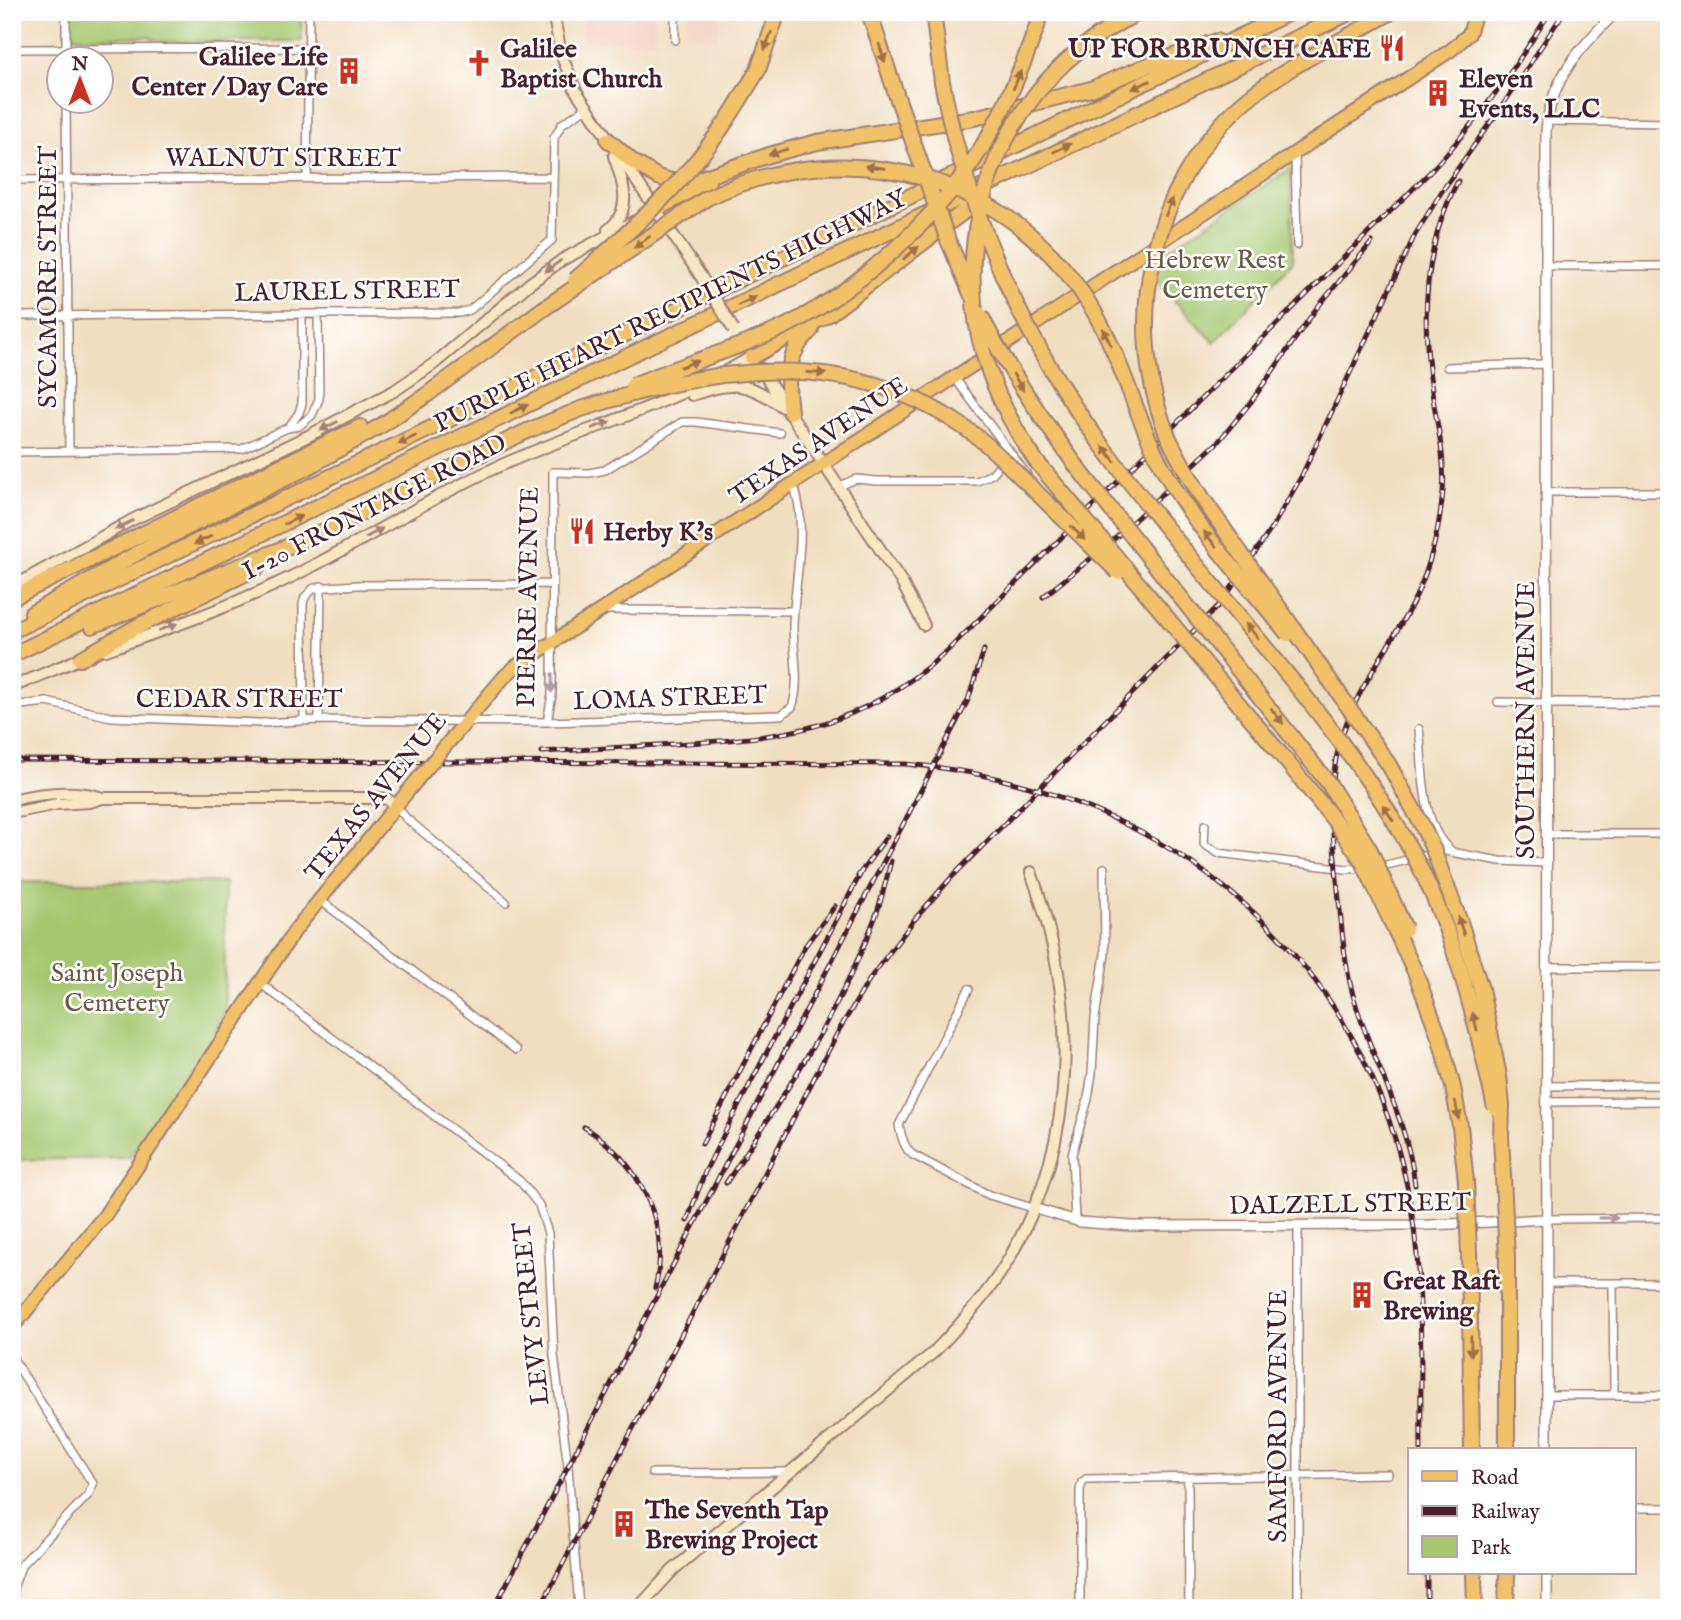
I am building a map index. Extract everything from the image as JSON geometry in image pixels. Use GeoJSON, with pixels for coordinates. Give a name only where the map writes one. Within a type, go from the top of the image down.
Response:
{"type":"FeatureCollection","features":[{"type":"Feature","properties":{"kind":"highway"},"geometry":{"type":"LineString","coordinates":[[543,309],[626,235],[679,182],[714,140],[758,70],[778,12]]}},
{"type":"Feature","properties":{"kind":"highway"},"geometry":{"type":"LineString","coordinates":[[869,12],[959,269],[1005,360],[1041,418],[1077,467],[1329,784],[1370,850],[1389,890],[1410,946],[1416,974]]}},
{"type":"Feature","properties":{"kind":"highway"},"geometry":{"type":"LineString","coordinates":[[933,12],[942,82],[957,150],[989,243],[1006,283],[1045,360],[1116,464],[1339,740],[1415,857],[1457,958],[1501,1136]]}},
{"type":"Feature","properties":{"kind":"highway"},"geometry":{"type":"LineString","coordinates":[[1140,12],[1097,36],[1060,65],[1031,99],[1012,128],[994,166],[980,212],[973,264],[974,303],[989,372],[1007,416],[1035,461],[1288,763],[1347,838],[1363,862],[1416,974],[1440,1039],[1453,1087],[1464,1157],[1469,1253],[1472,1448]]}},
{"type":"Feature","properties":{"kind":"highway","name":"PURPLE HEART RECIPIENTS HIGHWAY"},"geometry":{"type":"LineString","coordinates":[[12,631],[1291,12]]}},
{"type":"Feature","properties":{"kind":"highway","name":"PURPLE HEART RECIPIENTS HIGHWAY"},"geometry":{"type":"LineString","coordinates":[[12,657],[1018,169],[1350,12]]}},
{"type":"Feature","properties":{"kind":"highway"},"geometry":{"type":"LineString","coordinates":[[1391,12],[1268,83],[1237,107],[1190,166],[1169,205],[1153,254],[1146,299],[1147,349],[1158,406],[1172,446],[1203,499],[1389,765],[1422,825],[1460,922],[1489,1021],[1502,1093],[1501,1136],[1507,1259],[1507,1448]]}},
{"type":"Feature","properties":{"kind":"highway"},"geometry":{"type":"LineString","coordinates":[[80,659],[316,535],[527,431],[601,398],[775,331],[840,294],[916,228],[949,192],[980,150],[1012,93],[1038,19]]}},
{"type":"Feature","properties":{"kind":"highway"},"geometry":{"type":"LineString","coordinates":[[608,140],[644,170],[671,181],[704,179],[769,155],[827,140],[974,118],[1091,89],[1151,64],[1268,23]]}},
{"type":"Feature","properties":{"kind":"highway"},"geometry":{"type":"LineString","coordinates":[[12,624],[150,547],[310,466],[382,425],[543,309],[707,198],[779,172],[810,167],[869,166],[934,180],[973,197],[1014,221],[1040,243],[1078,286],[1095,312],[1116,356],[1162,466],[1192,515],[1362,724]]}},
{"type":"Feature","properties":{"kind":"highway"},"geometry":{"type":"LineString","coordinates":[[656,209],[737,167]]}},
{"type":"Feature","properties":{"kind":"highway"},"geometry":{"type":"LineString","coordinates":[[790,412],[787,380],[792,354],[807,333],[1018,169]]}},
{"type":"Feature","properties":{"kind":"highway"},"geometry":{"type":"LineString","coordinates":[[752,358],[829,314]]}},
{"type":"Feature","properties":{"kind":"highway"},"geometry":{"type":"LineString","coordinates":[[581,408],[668,383],[752,372],[823,373],[881,385],[933,407],[975,435],[1165,618]]}},
{"type":"Feature","properties":{"kind":"highway"},"geometry":{"type":"LineString","coordinates":[[12,598],[368,424],[456,373]]}},
{"type":"Feature","properties":{"kind":"highway"},"geometry":{"type":"LineString","coordinates":[[12,657],[316,535]]}},
{"type":"Feature","properties":{"kind":"highway"},"geometry":{"type":"LineString","coordinates":[[1474,1574],[1474,1605]]}},
{"type":"Feature","properties":{"kind":"highway"},"geometry":{"type":"LineString","coordinates":[[1506,1608],[1507,1574]]}},
{"type":"Feature","properties":{"kind":"main road"},"geometry":{"type":"LineString","coordinates":[[553,12],[558,44],[567,74],[586,108],[824,463],[901,581],[924,625]]}},
{"type":"Feature","properties":{"kind":"main road","name":"TEXAS AVENUE"},"geometry":{"type":"LineString","coordinates":[[12,1328],[103,1217],[296,929],[509,672],[1460,44],[1471,30],[1476,12]]}},
{"type":"Feature","properties":{"kind":"main road"},"geometry":{"type":"LineString","coordinates":[[12,587],[122,525],[308,436],[394,391],[435,363],[528,284],[616,223],[624,207],[624,185],[608,140]]}},
{"type":"Feature","properties":{"kind":"main road"},"geometry":{"type":"LineString","coordinates":[[573,254],[656,209]]}},
{"type":"Feature","properties":{"kind":"main road","name":"I-20 FRONTAGE ROAD"},"geometry":{"type":"LineString","coordinates":[[12,687],[273,585],[494,468],[553,442],[677,396],[752,358]]}},
{"type":"Feature","properties":{"kind":"main road"},"geometry":{"type":"LineString","coordinates":[[639,412],[714,388],[735,385],[759,391],[790,412]]}},
{"type":"Feature","properties":{"kind":"main road"},"geometry":{"type":"LineString","coordinates":[[12,800],[46,794],[89,793],[103,797],[376,798],[387,799],[396,806]]}},
{"type":"Feature","properties":{"kind":"main road"},"geometry":{"type":"LineString","coordinates":[[12,813],[58,804],[89,802],[103,797]]}},
{"type":"Feature","properties":{"kind":"main road"},"geometry":{"type":"LineString","coordinates":[[638,1608],[673,1570],[913,1371],[953,1332],[999,1275],[1016,1245],[1033,1208],[1056,1139],[1065,1040],[1056,953],[1031,872]]}},
{"type":"Feature","properties":{"kind":"street"},"geometry":{"type":"LineString","coordinates":[[66,12],[66,46]]}},
{"type":"Feature","properties":{"kind":"street"},"geometry":{"type":"LineString","coordinates":[[307,177],[309,12]]}},
{"type":"Feature","properties":{"kind":"street"},"geometry":{"type":"LineString","coordinates":[[675,12],[675,40]]}},
{"type":"Feature","properties":{"kind":"street","name":"SOUTHERN AVENUE"},"geometry":{"type":"LineString","coordinates":[[1547,1448],[1546,121],[1554,90],[1567,66],[1613,14]]}},
{"type":"Feature","properties":{"kind":"street"},"geometry":{"type":"LineString","coordinates":[[116,49],[308,48]]}},
{"type":"Feature","properties":{"kind":"street"},"geometry":{"type":"LineString","coordinates":[[12,49],[46,49]]}},
{"type":"Feature","properties":{"kind":"street","name":"LAUREL STREET"},"geometry":{"type":"LineString","coordinates":[[12,316],[459,313],[470,310],[552,240],[555,133],[562,124],[586,108]]}},
{"type":"Feature","properties":{"kind":"street","name":"SYCAMORE STREET"},"geometry":{"type":"LineString","coordinates":[[66,116],[69,451]]}},
{"type":"Feature","properties":{"kind":"street"},"geometry":{"type":"LineString","coordinates":[[1546,121],[1669,123]]}},
{"type":"Feature","properties":{"kind":"street"},"geometry":{"type":"LineString","coordinates":[[1295,153],[1297,245]]}},
{"type":"Feature","properties":{"kind":"street","name":"WALNUT STREET"},"geometry":{"type":"LineString","coordinates":[[12,180],[553,177]]}},
{"type":"Feature","properties":{"kind":"street"},"geometry":{"type":"LineString","coordinates":[[1546,266],[1669,266]]}},
{"type":"Feature","properties":{"kind":"street"},"geometry":{"type":"LineString","coordinates":[[287,428],[294,421],[302,403],[302,314]]}},
{"type":"Feature","properties":{"kind":"street"},"geometry":{"type":"LineString","coordinates":[[12,452],[242,449],[304,423],[317,405],[318,314]]}},
{"type":"Feature","properties":{"kind":"street"},"geometry":{"type":"LineString","coordinates":[[1447,367],[1546,364]]}},
{"type":"Feature","properties":{"kind":"street"},"geometry":{"type":"LineString","coordinates":[[954,377],[1031,481]]}},
{"type":"Feature","properties":{"kind":"street","name":"PIERRE AVENUE"},"geometry":{"type":"LineString","coordinates":[[547,722],[551,701],[553,472],[582,473],[605,470],[682,422],[780,433]]}},
{"type":"Feature","properties":{"kind":"street"},"geometry":{"type":"LineString","coordinates":[[839,486],[856,479],[977,481],[992,474],[1010,452]]}},
{"type":"Feature","properties":{"kind":"street"},"geometry":{"type":"LineString","coordinates":[[603,610],[794,611],[799,533],[798,497],[793,484]]}},
{"type":"Feature","properties":{"kind":"street"},"geometry":{"type":"LineString","coordinates":[[1546,492],[1669,492]]}},
{"type":"Feature","properties":{"kind":"street"},"geometry":{"type":"LineString","coordinates":[[304,720],[303,604],[309,592],[321,586],[551,584]]}},
{"type":"Feature","properties":{"kind":"street"},"geometry":{"type":"LineString","coordinates":[[319,720],[321,586]]}},
{"type":"Feature","properties":{"kind":"street","name":"LOMA STREET"},"geometry":{"type":"LineString","coordinates":[[467,720],[547,722],[781,715],[789,711],[796,689],[794,611]]}},
{"type":"Feature","properties":{"kind":"street","name":"CEDAR STREET"},"geometry":{"type":"LineString","coordinates":[[12,706],[47,702],[120,718],[260,723],[304,720],[467,720]]}},
{"type":"Feature","properties":{"kind":"street"},"geometry":{"type":"LineString","coordinates":[[1498,702],[1669,703]]}},
{"type":"Feature","properties":{"kind":"street"},"geometry":{"type":"LineString","coordinates":[[1419,729],[1424,794],[1438,836],[1445,846],[1455,853]]}},
{"type":"Feature","properties":{"kind":"street"},"geometry":{"type":"LineString","coordinates":[[396,806],[406,818],[506,902]]}},
{"type":"Feature","properties":{"kind":"street"},"geometry":{"type":"LineString","coordinates":[[1205,825],[1204,844],[1218,853],[1306,865],[1346,869],[1387,867],[1445,852],[1500,861],[1546,863]]}},
{"type":"Feature","properties":{"kind":"street"},"geometry":{"type":"LineString","coordinates":[[1546,834],[1669,834]]}},
{"type":"Feature","properties":{"kind":"street"},"geometry":{"type":"LineString","coordinates":[[1666,900],[1669,855]]}},
{"type":"Feature","properties":{"kind":"street"},"geometry":{"type":"LineString","coordinates":[[1075,1220],[1072,1154],[1088,1099],[1092,1073],[1095,1018],[1105,954],[1104,867]]}},
{"type":"Feature","properties":{"kind":"street"},"geometry":{"type":"LineString","coordinates":[[320,900],[516,1050]]}},
{"type":"Feature","properties":{"kind":"street"},"geometry":{"type":"LineString","coordinates":[[1546,967],[1669,967]]}},
{"type":"Feature","properties":{"kind":"street","name":"LEVY STREET"},"geometry":{"type":"LineString","coordinates":[[260,983],[520,1181],[538,1205],[548,1233],[554,1354],[570,1492],[579,1608]]}},
{"type":"Feature","properties":{"kind":"street"},"geometry":{"type":"LineString","coordinates":[[970,989],[899,1125],[901,1137],[913,1155],[989,1195],[1033,1208]]}},
{"type":"Feature","properties":{"kind":"street"},"geometry":{"type":"LineString","coordinates":[[1546,1086],[1669,1085]]}},
{"type":"Feature","properties":{"kind":"street"},"geometry":{"type":"LineString","coordinates":[[1546,1102],[1669,1101]]}},
{"type":"Feature","properties":{"kind":"street","name":"DALZELL STREET"},"geometry":{"type":"LineString","coordinates":[[1033,1208],[1075,1220],[1132,1226],[1430,1225],[1547,1219],[1669,1218]]}},
{"type":"Feature","properties":{"kind":"street","name":"SAMFORD AVENUE"},"geometry":{"type":"LineString","coordinates":[[1298,1225],[1298,1608]]}},
{"type":"Feature","properties":{"kind":"street"},"geometry":{"type":"LineString","coordinates":[[1547,1283],[1669,1283]]}},
{"type":"Feature","properties":{"kind":"street"},"geometry":{"type":"LineString","coordinates":[[1613,1284],[1614,1395]]}},
{"type":"Feature","properties":{"kind":"street"},"geometry":{"type":"LineString","coordinates":[[12,1357],[93,1484],[88,1495],[22,1564],[13,1588],[15,1608]]}},
{"type":"Feature","properties":{"kind":"street"},"geometry":{"type":"LineString","coordinates":[[1547,1395],[1669,1395]]}},
{"type":"Feature","properties":{"kind":"street"},"geometry":{"type":"LineString","coordinates":[[652,1473],[791,1472]]}},
{"type":"Feature","properties":{"kind":"street"},"geometry":{"type":"LineString","coordinates":[[1080,1608],[1082,1482],[1090,1479],[1388,1474]]}},
{"type":"Feature","properties":{"kind":"street"},"geometry":{"type":"LineString","coordinates":[[1188,1479],[1189,1608]]}},
{"type":"Feature","properties":{"kind":"street"},"geometry":{"type":"LineString","coordinates":[[1636,1508],[1669,1508]]}},
{"type":"Feature","properties":{"kind":"street"},"geometry":{"type":"LineString","coordinates":[[1547,1574],[1547,1608]]}},
{"type":"Feature","properties":{"kind":"shaded area"},"geometry":{"type":"Polygon","coordinates":[[[583,12],[654,12],[655,41],[583,42],[583,12]]]}},
{"type":"Feature","properties":{"kind":"shaded area"},"geometry":{"type":"Polygon","coordinates":[[[687,12],[719,12],[719,39],[706,39],[687,31],[687,12]]]}},
{"type":"Feature","properties":{"kind":"green space"},"geometry":{"type":"Polygon","coordinates":[[[70,12],[301,12],[302,41],[164,42],[148,37],[70,37],[70,12]]]}},
{"type":"Feature","properties":{"kind":"green space","name":"Hebrew Rest Cemetery"},"geometry":{"type":"Polygon","coordinates":[[[1291,168],[1293,261],[1214,342],[1153,278],[1158,256],[1291,168]]]}},
{"type":"Feature","properties":{"kind":"green space","name":"Saint Joseph Cemetery"},"geometry":{"type":"Polygon","coordinates":[[[12,882],[225,882],[225,1016],[129,1158],[12,1160],[12,882]]]}},
{"type":"Feature","properties":{"kind":"railway"},"geometry":{"type":"LineString","coordinates":[[542,752],[752,738],[787,732],[820,725],[851,714],[913,678],[946,652],[1431,171],[1464,134],[1494,94],[1550,12]]}},
{"type":"Feature","properties":{"kind":"railway"},"geometry":{"type":"LineString","coordinates":[[1495,117],[1564,12]]}},
{"type":"Feature","properties":{"kind":"railway"},"geometry":{"type":"LineString","coordinates":[[540,1608],[839,1030],[871,977],[914,920],[951,878],[1222,602],[1273,526],[1301,477],[1415,235],[1442,191],[1499,110]]}},
{"type":"Feature","properties":{"kind":"railway"},"geometry":{"type":"LineString","coordinates":[[1415,1185],[1406,1138],[1364,1028],[1349,977],[1342,934],[1332,824],[1332,792],[1336,759],[1348,718],[1417,595],[1436,537],[1443,492],[1443,467],[1426,338],[1426,311],[1431,257],[1446,206],[1458,181]]}},
{"type":"Feature","properties":{"kind":"railway"},"geometry":{"type":"LineString","coordinates":[[1043,597],[1111,542],[1218,442],[1251,402],[1316,309],[1372,242]]}},
{"type":"Feature","properties":{"kind":"railway"},"geometry":{"type":"LineString","coordinates":[[494,1608],[968,700],[984,650]]}},
{"type":"Feature","properties":{"kind":"railway"},"geometry":{"type":"LineString","coordinates":[[12,760],[905,764],[994,778],[1079,804],[1157,841],[1228,890],[1290,950],[1341,1019],[1381,1098],[1407,1186],[1417,1252],[1421,1448]]}},
{"type":"Feature","properties":{"kind":"railway"},"geometry":{"type":"LineString","coordinates":[[858,876],[887,836]]}},
{"type":"Feature","properties":{"kind":"railway"},"geometry":{"type":"LineString","coordinates":[[726,1183],[808,1055],[844,988],[875,918],[891,861]]}},
{"type":"Feature","properties":{"kind":"railway"},"geometry":{"type":"LineString","coordinates":[[687,1221],[705,1172],[863,869]]}},
{"type":"Feature","properties":{"kind":"railway"},"geometry":{"type":"LineString","coordinates":[[702,1144],[805,946],[835,906]]}},
{"type":"Feature","properties":{"kind":"railway"},"geometry":{"type":"LineString","coordinates":[[584,1127],[604,1141],[621,1158],[646,1196],[655,1218],[659,1241],[655,1288]]}},
{"type":"Feature","properties":{"kind":"railway"},"geometry":{"type":"LineString","coordinates":[[1427,1574],[1427,1608]]}},
{"type":"Feature","properties":{"kind":"place","name":"UP FOR BRUNCH CAFE"},"geometry":{"type":"Point","coordinates":[1392,48]}},
{"type":"Feature","properties":{"kind":"place","name":"Galilee Baptist Church"},"geometry":{"type":"Point","coordinates":[479,63]}},
{"type":"Feature","properties":{"kind":"place","name":"Galilee Life Center / Day Care"},"geometry":{"type":"Point","coordinates":[349,71]}},
{"type":"Feature","properties":{"kind":"place","name":"Eleven Events, LLC"},"geometry":{"type":"Point","coordinates":[1438,93]}},
{"type":"Feature","properties":{"kind":"place","name":"Herby K's"},"geometry":{"type":"Point","coordinates":[582,531]}},
{"type":"Feature","properties":{"kind":"place","name":"Great Raft Brewing"},"geometry":{"type":"Point","coordinates":[1362,1295]}},
{"type":"Feature","properties":{"kind":"place","name":"The Seventh Tap Brewing Project"},"geometry":{"type":"Point","coordinates":[624,1524]}}]}
